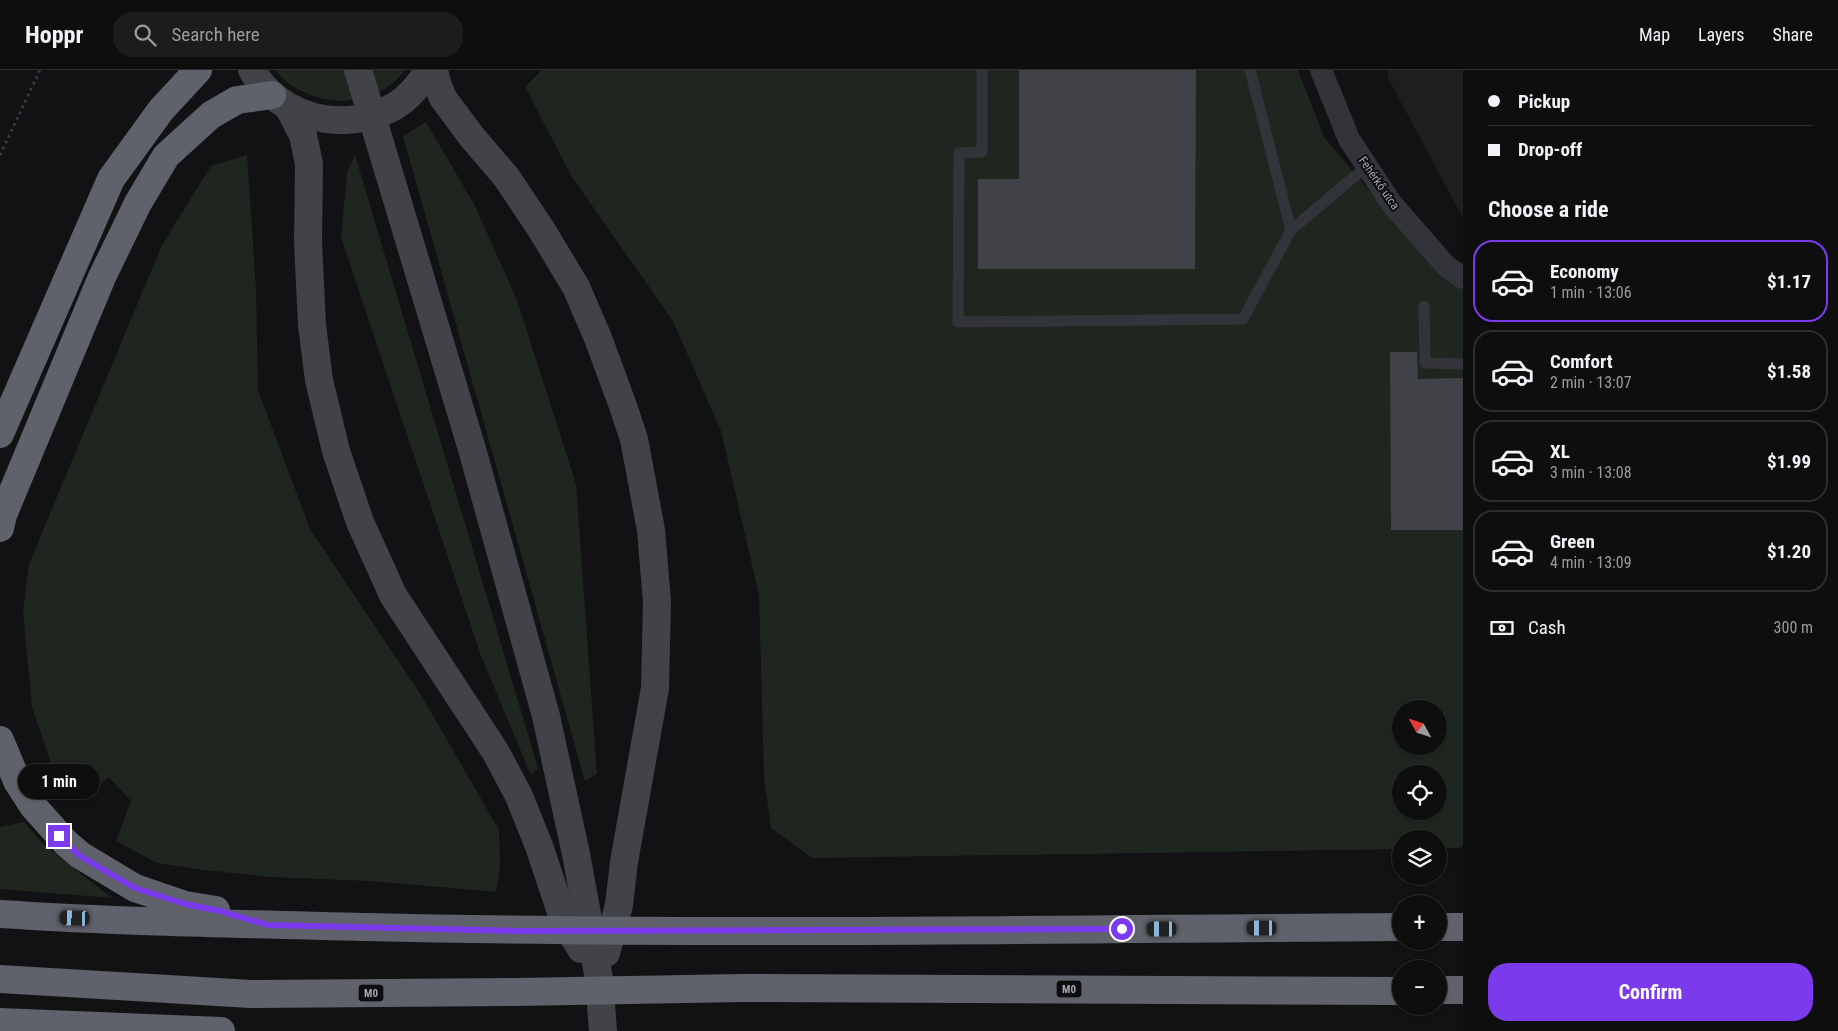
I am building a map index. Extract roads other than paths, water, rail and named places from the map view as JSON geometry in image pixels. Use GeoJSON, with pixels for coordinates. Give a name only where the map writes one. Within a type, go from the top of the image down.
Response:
{"type":"FeatureCollection","features":[{"type":"Feature","properties":{"kind":"highway"},"geometry":{"type":"LineString","coordinates":[[0,434],[111,179],[161,110],[198,70]]}},
{"type":"Feature","properties":{"kind":"highway"},"geometry":{"type":"LineString","coordinates":[[0,528],[3,514],[102,278],[138,203],[166,156],[211,115],[237,100],[280,101]]}},
{"type":"Feature","properties":{"kind":"highway"},"geometry":{"type":"LineString","coordinates":[[0,740],[17,781],[33,806],[80,856],[135,888],[185,904],[220,911],[268,925]]}},
{"type":"Feature","properties":{"kind":"highway"},"geometry":{"type":"LineString","coordinates":[[0,914],[56,918],[268,925],[518,931],[1392,927]]}},
{"type":"Feature","properties":{"kind":"highway"},"geometry":{"type":"LineString","coordinates":[[1447,927],[1463,927]]}},
{"type":"Feature","properties":{"kind":"highway","name":"M0"},"geometry":{"type":"LineString","coordinates":[[0,980],[251,994],[742,988],[1392,991]]}},
{"type":"Feature","properties":{"kind":"highway"},"geometry":{"type":"LineString","coordinates":[[1447,990],[1463,990]]}},
{"type":"Feature","properties":{"kind":"highway"},"geometry":{"type":"LineString","coordinates":[[0,1022],[222,1031]]}},
{"type":"Feature","properties":{"kind":"main road"},"geometry":{"type":"LineString","coordinates":[[252,70],[257,79],[280,101],[303,134],[309,164],[308,242],[312,326],[319,380],[336,451],[360,522],[393,595],[495,751],[519,796],[539,846],[564,921],[599,979]]}},
{"type":"Feature","properties":{"kind":"main road"},"geometry":{"type":"LineString","coordinates":[[358,70],[472,449],[546,716],[576,854],[599,979],[603,1031]]}},
{"type":"Feature","properties":{"kind":"main road"},"geometry":{"type":"LineString","coordinates":[[280,101],[315,118],[343,121],[370,117],[396,105],[417,87],[429,70]]}},
{"type":"Feature","properties":{"kind":"main road"},"geometry":{"type":"LineString","coordinates":[[434,70],[436,83],[443,98],[472,137],[507,178],[576,287],[620,398],[634,439],[650,530],[657,602],[655,688],[624,862],[619,905],[599,979]]}},
{"type":"Feature","properties":{"kind":"street","name":"Fehérkő utca"},"geometry":{"type":"LineString","coordinates":[[1321,70],[1349,139],[1391,203],[1446,266],[1463,278]]}},
{"type":"Feature","properties":{"kind":"lane"},"geometry":{"type":"LineString","coordinates":[[982,70],[982,152],[959,153],[958,322],[1243,319],[1290,230],[1367,166]]}},
{"type":"Feature","properties":{"kind":"lane"},"geometry":{"type":"LineString","coordinates":[[1250,70],[1290,230]]}},
{"type":"Feature","properties":{"kind":"lane"},"geometry":{"type":"LineString","coordinates":[[1424,306],[1425,363],[1463,364]]}}]}
